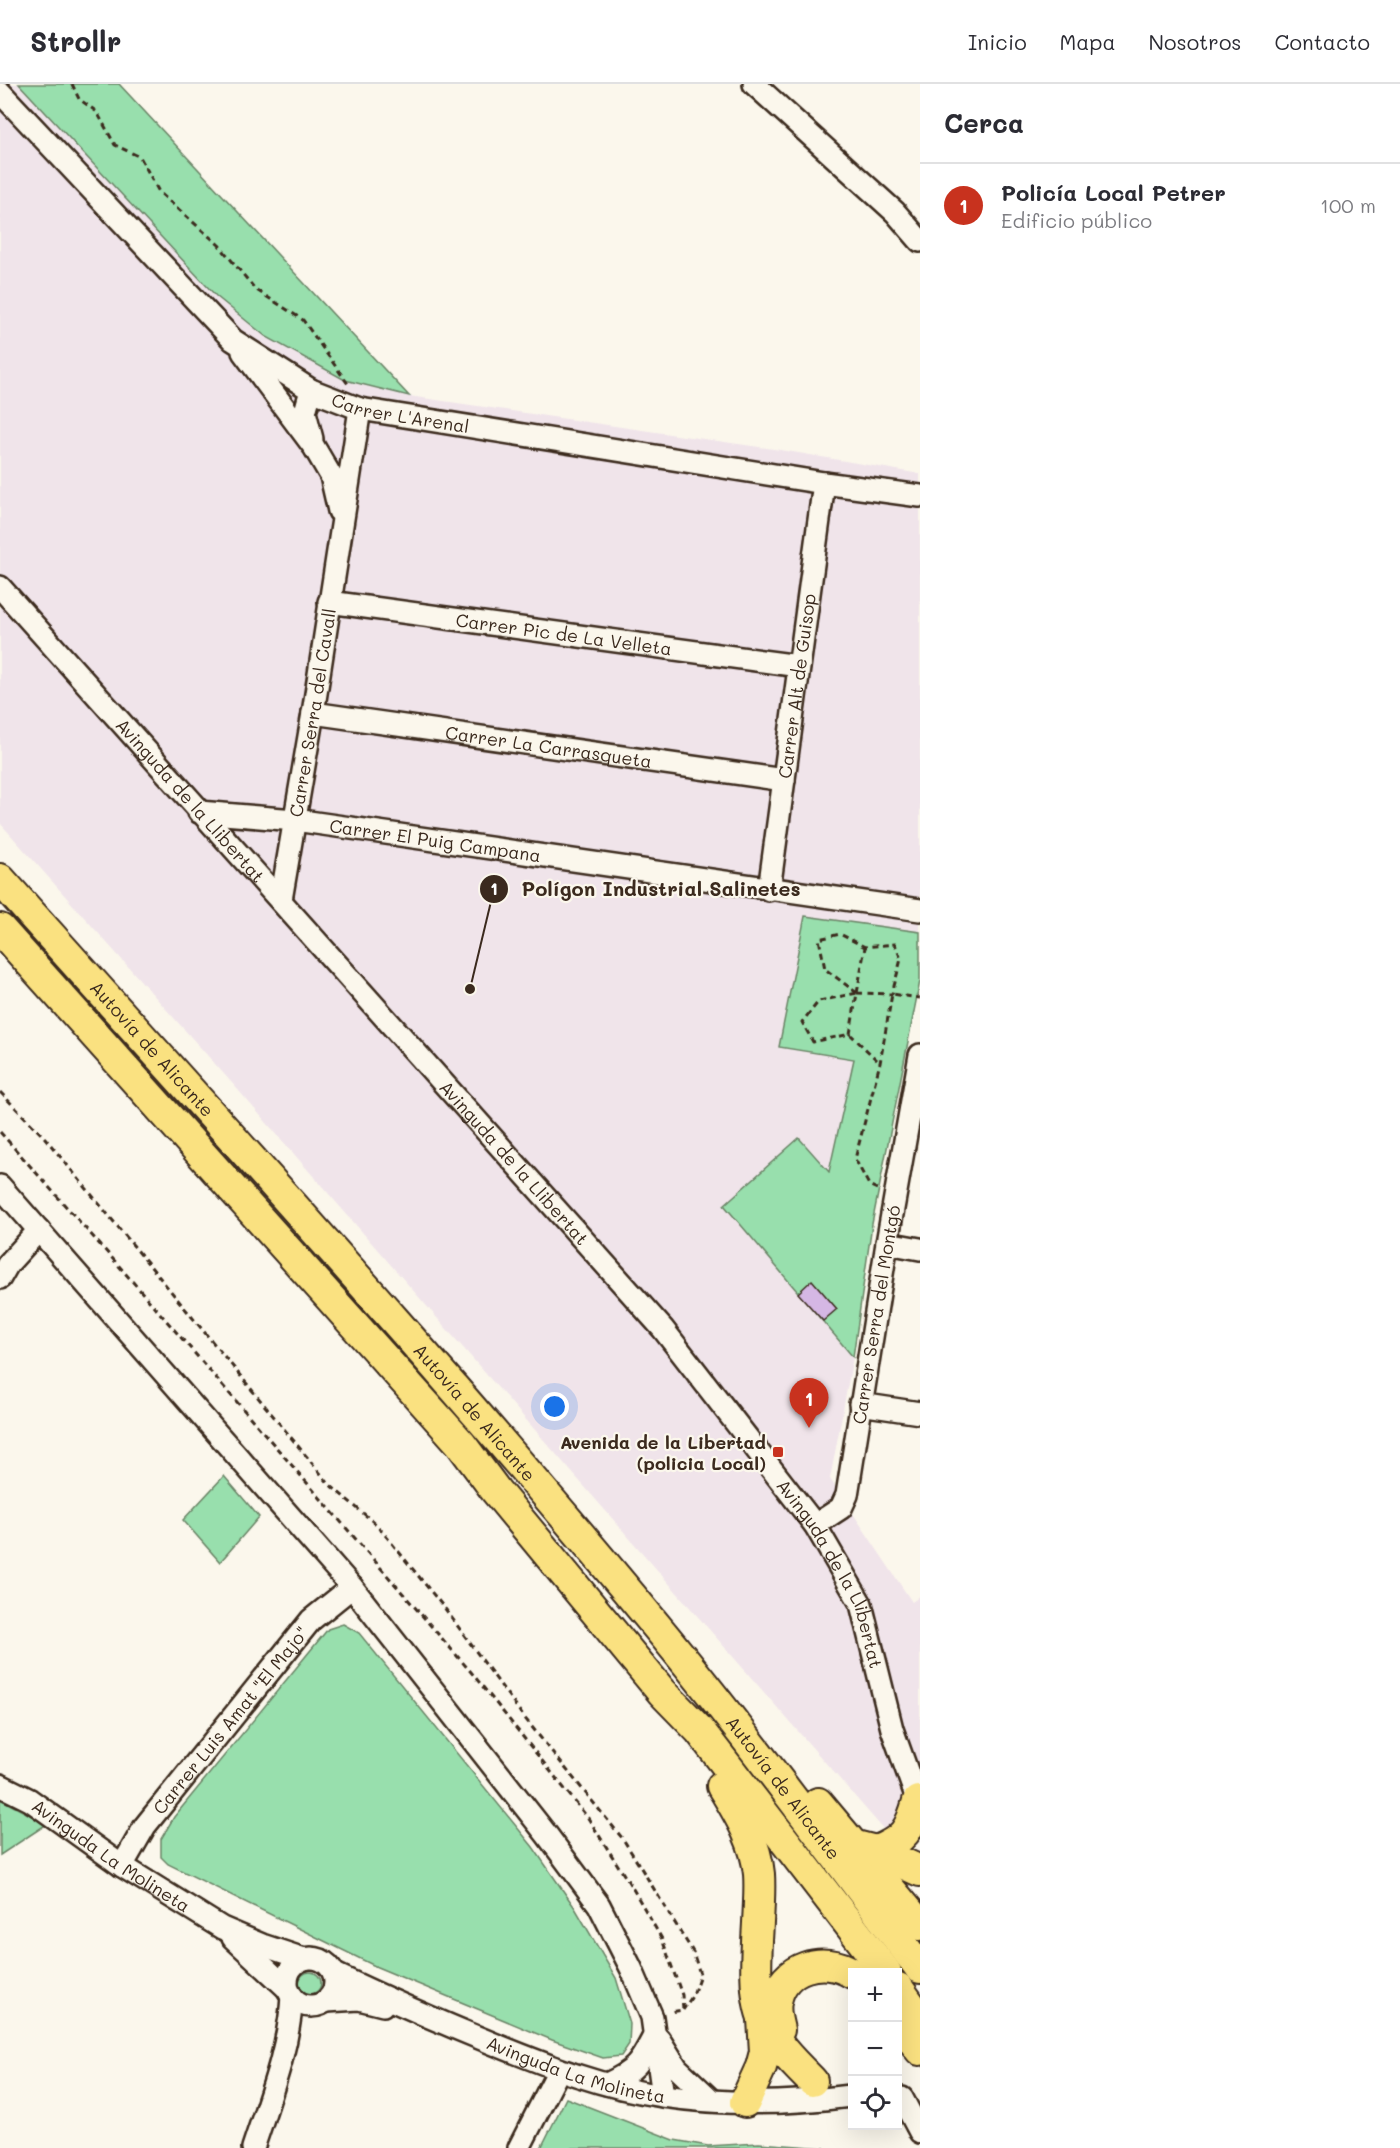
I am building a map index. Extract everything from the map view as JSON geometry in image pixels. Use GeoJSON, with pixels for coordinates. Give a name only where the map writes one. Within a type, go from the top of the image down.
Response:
{"type":"FeatureCollection","features":[{"type":"Feature","properties":{"kind":"highway","name":"Autovía de Alicante"},"geometry":{"type":"LineString","coordinates":[[0,879],[467,1402],[652,1620],[729,1715],[920,1968]]}},
{"type":"Feature","properties":{"kind":"highway","name":"Autovía de Alicante"},"geometry":{"type":"LineString","coordinates":[[0,929],[453,1436],[662,1692],[700,1731],[883,1968]]}},
{"type":"Feature","properties":{"kind":"highway"},"geometry":{"type":"LineString","coordinates":[[662,1692],[681,1730],[720,1783],[742,1818],[753,1846],[759,1873],[757,1977],[765,2052],[745,2102]]}},
{"type":"Feature","properties":{"kind":"highway"},"geometry":{"type":"LineString","coordinates":[[729,1715],[765,1740],[865,1848],[920,1925]]}},
{"type":"Feature","properties":{"kind":"highway"},"geometry":{"type":"LineString","coordinates":[[865,1848],[891,1845],[904,1835],[919,1804]]}},
{"type":"Feature","properties":{"kind":"highway"},"geometry":{"type":"LineString","coordinates":[[865,1848],[920,1871]]}},
{"type":"Feature","properties":{"kind":"highway"},"geometry":{"type":"LineString","coordinates":[[784,2050],[776,2020],[775,2004],[780,1988],[793,1972],[809,1965],[828,1964],[848,1972]]}},
{"type":"Feature","properties":{"kind":"highway"},"geometry":{"type":"LineString","coordinates":[[902,1995],[920,2019]]}},
{"type":"Feature","properties":{"kind":"highway"},"geometry":{"type":"LineString","coordinates":[[763,2019],[772,2036],[812,2081]]}},
{"type":"Feature","properties":{"kind":"highway"},"geometry":{"type":"LineString","coordinates":[[899,2022],[920,2050]]}},
{"type":"Feature","properties":{"kind":"street"},"geometry":{"type":"LineString","coordinates":[[754,84],[895,212],[920,241]]}},
{"type":"Feature","properties":{"kind":"street","name":"Carrer L'Arenal"},"geometry":{"type":"LineString","coordinates":[[0,92],[233,340],[311,390],[360,409],[824,483],[920,496]]}},
{"type":"Feature","properties":{"kind":"street","name":"Carrer Serra del Cavall"},"geometry":{"type":"LineString","coordinates":[[233,340],[314,447],[331,476],[342,523]]}},
{"type":"Feature","properties":{"kind":"street","name":"Carrer Serra del Cavall"},"geometry":{"type":"LineString","coordinates":[[311,390],[305,412],[314,447]]}},
{"type":"Feature","properties":{"kind":"street","name":"Carrer Serra del Cavall"},"geometry":{"type":"LineString","coordinates":[[281,900],[313,713],[360,409]]}},
{"type":"Feature","properties":{"kind":"street","name":"Carrer Alt de Guisop"},"geometry":{"type":"LineString","coordinates":[[769,890],[824,483]]}},
{"type":"Feature","properties":{"kind":"street","name":"Avinguda de la Llibertat"},"geometry":{"type":"LineString","coordinates":[[0,587],[663,1329],[815,1526],[861,1604],[892,1729],[919,1804]]}},
{"type":"Feature","properties":{"kind":"street","name":"Carrer Pic de La Velleta"},"geometry":{"type":"LineString","coordinates":[[329,602],[799,666]]}},
{"type":"Feature","properties":{"kind":"street","name":"Carrer La Carrasqueta"},"geometry":{"type":"LineString","coordinates":[[313,713],[784,780]]}},
{"type":"Feature","properties":{"kind":"street","name":"Carrer El Puig Campana"},"geometry":{"type":"LineString","coordinates":[[199,812],[295,820],[920,910]]}},
{"type":"Feature","properties":{"kind":"street","name":"Carrer Serra del Montgó"},"geometry":{"type":"LineString","coordinates":[[815,1526],[841,1508],[847,1495],[895,1196],[918,1082],[920,1055]]}},
{"type":"Feature","properties":{"kind":"street"},"geometry":{"type":"LineString","coordinates":[[0,1186],[352,1587],[547,1835],[599,1905],[631,1968],[652,2017],[663,2096]]}},
{"type":"Feature","properties":{"kind":"street"},"geometry":{"type":"LineString","coordinates":[[0,1278],[8,1264],[39,1230]]}},
{"type":"Feature","properties":{"kind":"street"},"geometry":{"type":"LineString","coordinates":[[887,1243],[920,1249]]}},
{"type":"Feature","properties":{"kind":"street"},"geometry":{"type":"LineString","coordinates":[[860,1404],[920,1413]]}},
{"type":"Feature","properties":{"kind":"street","name":"Carrer Luis Amat \"El Majo\""},"geometry":{"type":"LineString","coordinates":[[122,1866],[145,1826],[311,1620],[352,1587]]}},
{"type":"Feature","properties":{"kind":"street","name":"Avinguda La Molineta"},"geometry":{"type":"LineString","coordinates":[[0,1785],[30,1800],[122,1866],[222,1928],[304,1959]]}},
{"type":"Feature","properties":{"kind":"street","name":"Avinguda La Molineta"},"geometry":{"type":"LineString","coordinates":[[222,1928],[290,1993]]}},
{"type":"Feature","properties":{"kind":"street"},"geometry":{"type":"LineString","coordinates":[[253,2148],[282,2058],[291,2021],[288,1977],[293,1966],[304,1959],[316,1958],[328,1964],[335,1974],[336,1984],[333,1994],[321,2004],[282,2058]]}},
{"type":"Feature","properties":{"kind":"street","name":"Avinguda La Molineta"},"geometry":{"type":"LineString","coordinates":[[335,1974],[413,2011],[559,2070],[607,2084],[663,2096],[745,2102],[807,2102],[848,2096]]}},
{"type":"Feature","properties":{"kind":"street"},"geometry":{"type":"LineString","coordinates":[[290,1993],[298,2003],[306,2006],[321,2004]]}},
{"type":"Feature","properties":{"kind":"street","name":"Avinguda La Molineta"},"geometry":{"type":"LineString","coordinates":[[321,2004],[359,2000],[413,2011]]}},
{"type":"Feature","properties":{"kind":"street"},"geometry":{"type":"LineString","coordinates":[[607,2084],[625,2076],[639,2065],[655,2034]]}},
{"type":"Feature","properties":{"kind":"street"},"geometry":{"type":"LineString","coordinates":[[655,2034],[677,2067],[711,2100]]}},
{"type":"Feature","properties":{"kind":"street"},"geometry":{"type":"LineString","coordinates":[[519,2148],[559,2070]]}},
{"type":"Feature","properties":{"kind":"street","name":"Avinguda La Molineta"},"geometry":{"type":"LineString","coordinates":[[745,2102],[812,2081],[848,2095]]}},
{"type":"Feature","properties":{"kind":"street"},"geometry":{"type":"LineString","coordinates":[[906,2098],[920,2132]]}},
{"type":"Feature","properties":{"kind":"path"},"geometry":{"type":"LineString","coordinates":[[72,84],[79,99],[97,112],[115,145],[140,157],[159,192],[219,245],[255,289],[303,320],[345,380]]}},
{"type":"Feature","properties":{"kind":"path"},"geometry":{"type":"LineString","coordinates":[[857,993],[825,969],[819,939],[840,934],[866,947],[895,944],[901,959],[879,1063],[855,1159],[869,1185],[895,1196]]}},
{"type":"Feature","properties":{"kind":"path"},"geometry":{"type":"LineString","coordinates":[[850,1034],[866,947]]}},
{"type":"Feature","properties":{"kind":"path"},"geometry":{"type":"LineString","coordinates":[[850,1034],[813,1042],[802,1022],[819,1001],[857,993],[920,998]]}},
{"type":"Feature","properties":{"kind":"path"},"geometry":{"type":"LineString","coordinates":[[850,1034],[879,1063]]}},
{"type":"Feature","properties":{"kind":"path"},"geometry":{"type":"LineString","coordinates":[[0,1092],[45,1138],[330,1485],[377,1525],[446,1610],[524,1716],[623,1839],[693,1952],[700,1974],[693,1995],[683,2010],[662,2014]]}},
{"type":"Feature","properties":{"kind":"path"},"geometry":{"type":"LineString","coordinates":[[0,1132],[471,1672],[588,1818],[662,1939],[682,1995],[683,2010]]}},
{"type":"Feature","properties":{"kind":"shaded area"},"geometry":{"type":"Polygon","coordinates":[[[0,84],[19,84],[345,380],[409,396],[787,451],[920,474],[920,932],[805,917],[779,1047],[854,1059],[829,1173],[799,1138],[724,1205],[853,1357],[830,1479],[912,1602],[920,1596],[920,1812],[886,1832],[232,1083],[0,823],[0,84]]]}},
{"type":"Feature","properties":{"kind":"green space"},"geometry":{"type":"Polygon","coordinates":[[[19,84],[119,84],[409,396],[345,380],[265,336],[216,296],[19,84]]]}},
{"type":"Feature","properties":{"kind":"green space"},"geometry":{"type":"Polygon","coordinates":[[[805,916],[920,932],[920,981],[872,1224],[853,1357],[724,1205],[799,1138],[829,1172],[854,1059],[779,1047],[805,916]]]}},
{"type":"Feature","properties":{"kind":"green space"},"geometry":{"type":"Polygon","coordinates":[[[224,1476],[259,1517],[220,1562],[183,1520],[224,1476]]]}},
{"type":"Feature","properties":{"kind":"green space"},"geometry":{"type":"Polygon","coordinates":[[[343,1624],[359,1633],[533,1847],[575,1908],[616,1978],[630,2024],[629,2044],[621,2056],[603,2058],[552,2040],[377,1967],[168,1864],[161,1857],[161,1839],[174,1817],[328,1629],[343,1624]]]}},
{"type":"Feature","properties":{"kind":"green space"},"geometry":{"type":"Polygon","coordinates":[[[0,1799],[47,1824],[0,1855],[0,1799]]]}},
{"type":"Feature","properties":{"kind":"green space"},"geometry":{"type":"Polygon","coordinates":[[[310,1972],[318,1975],[321,1983],[318,1991],[310,1994],[302,1991],[299,1983],[302,1975],[310,1972]]]}},
{"type":"Feature","properties":{"kind":"green space"},"geometry":{"type":"Polygon","coordinates":[[[566,2098],[674,2140],[708,2146],[759,2143],[825,2148],[541,2148],[566,2098]]]}},
{"type":"Feature","properties":{"kind":"building"},"geometry":{"type":"Polygon","coordinates":[[[812,1280],[837,1309],[823,1321],[798,1293],[812,1280]]]}},
{"type":"Feature","properties":{"kind":"place","name":"Polígon Industrial Salinetes"},"geometry":{"type":"Point","coordinates":[470,989]}},
{"type":"Feature","properties":{"kind":"place","name":"Policía Local Petrer"},"geometry":{"type":"Point","coordinates":[809,1428]}},
{"type":"Feature","properties":{"kind":"place","name":"Avenida de la Libertad (policia Local)"},"geometry":{"type":"Point","coordinates":[778,1452]}}]}
